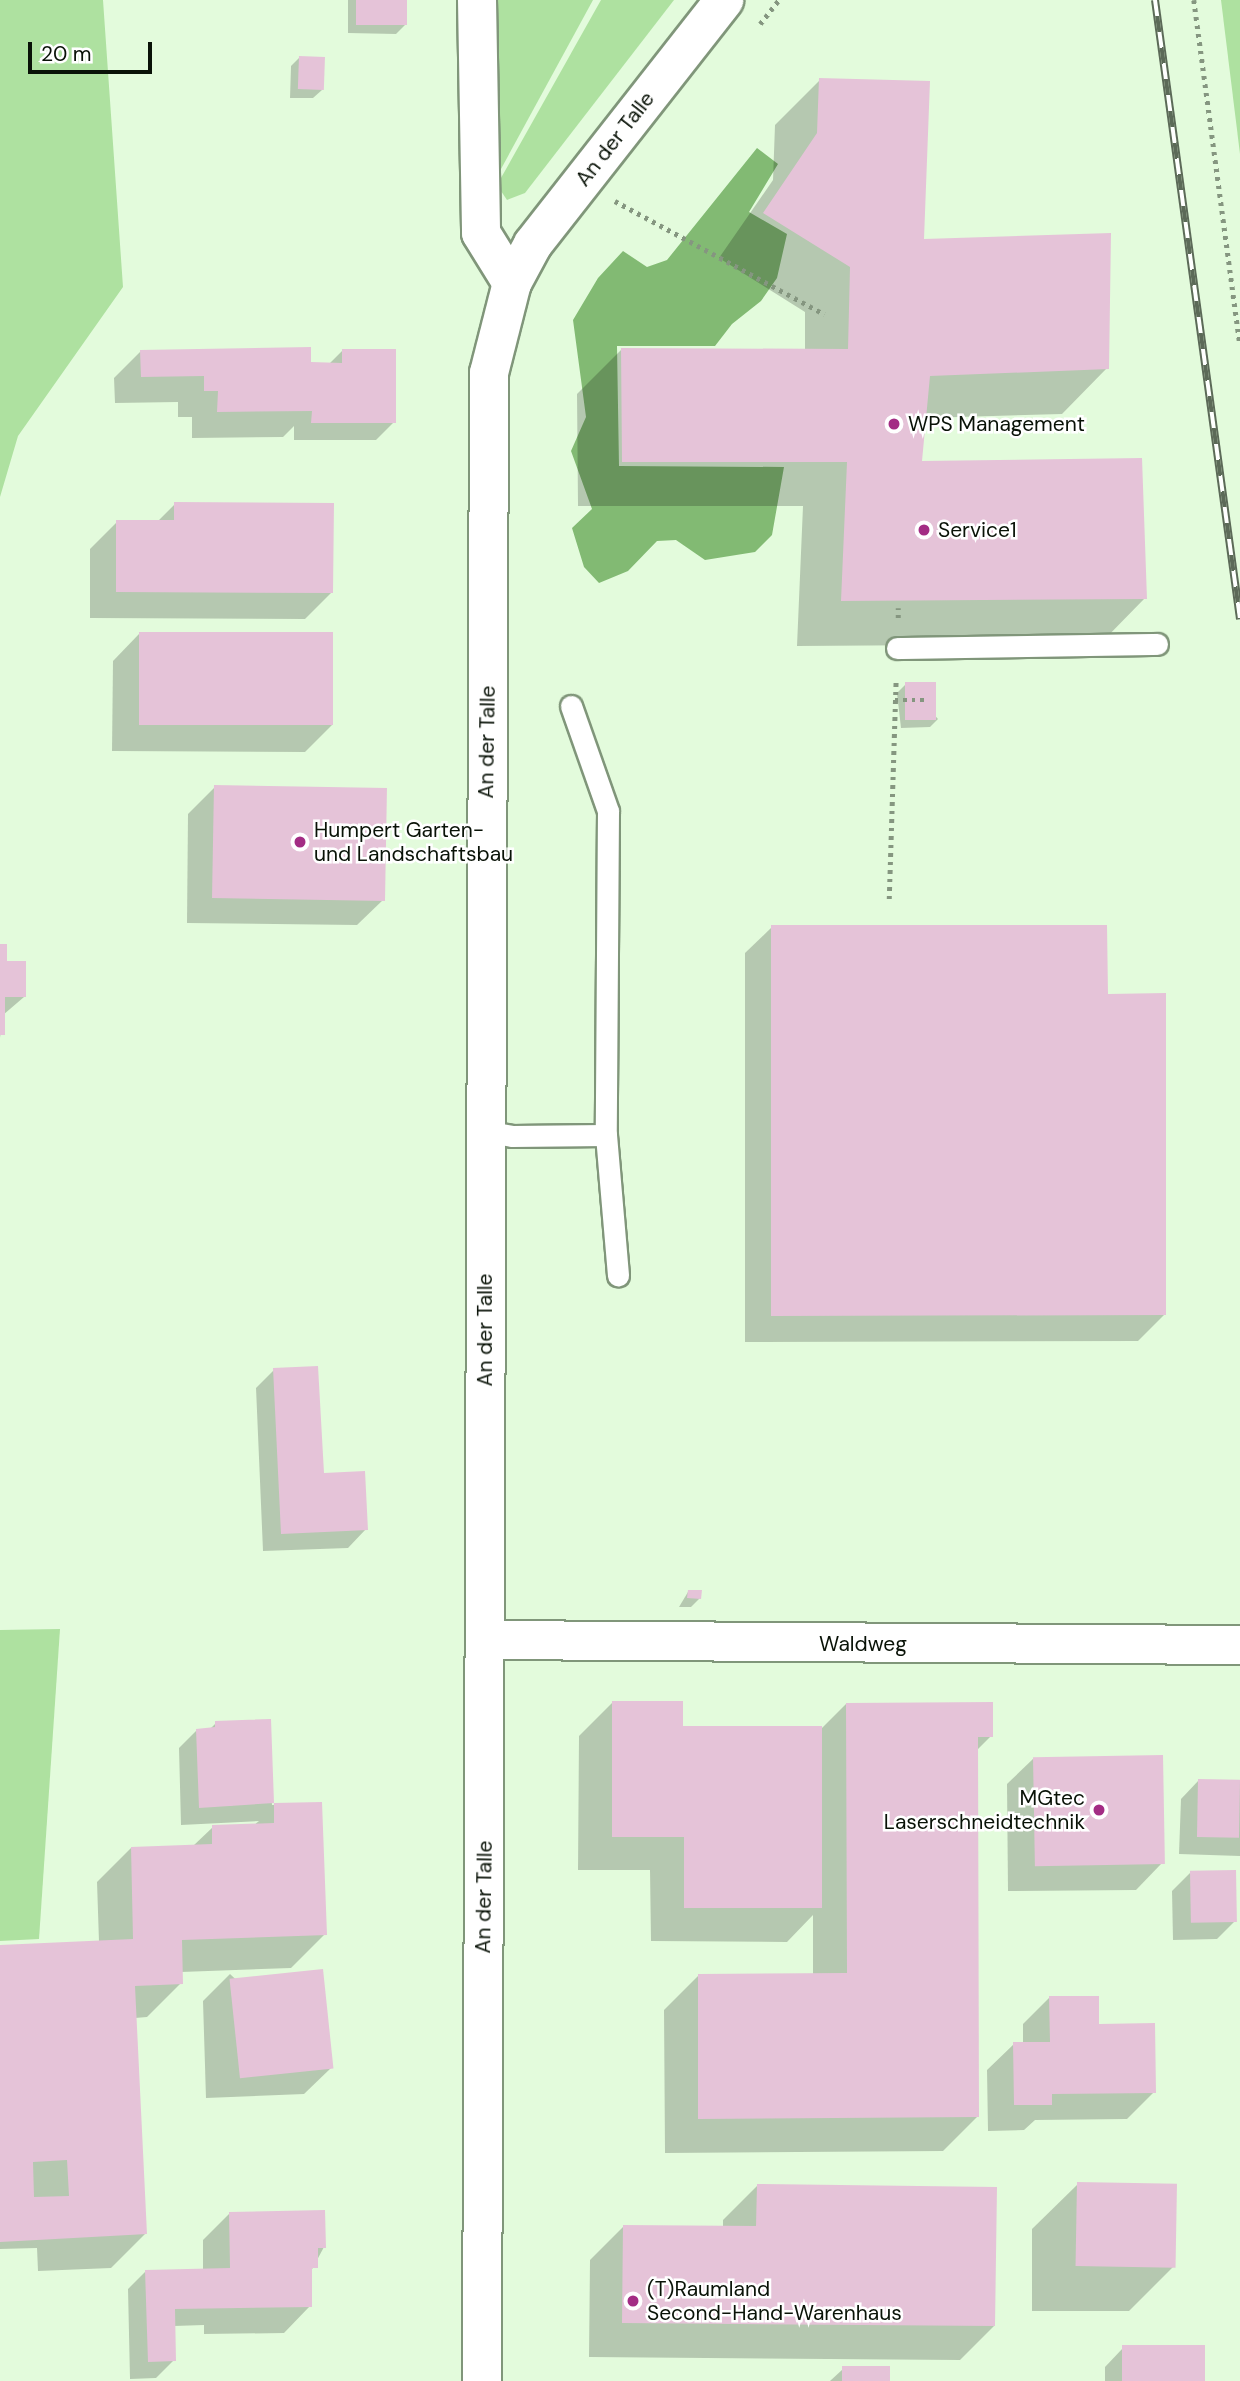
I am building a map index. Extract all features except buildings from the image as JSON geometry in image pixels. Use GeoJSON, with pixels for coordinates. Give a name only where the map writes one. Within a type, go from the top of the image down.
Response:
{"type":"FeatureCollection","features":[{"type":"Feature","properties":{"kind":"street"},"geometry":{"type":"LineString","coordinates":[[477,0],[481,233],[512,283]]}},
{"type":"Feature","properties":{"kind":"street","name":"An der Talle"},"geometry":{"type":"LineString","coordinates":[[482,2381],[486,1640],[484,1131],[489,373],[512,283],[533,244],[723,0]]}},
{"type":"Feature","properties":{"kind":"street","name":"Waldweg"},"geometry":{"type":"LineString","coordinates":[[486,1640],[1240,1645]]}},
{"type":"Feature","properties":{"kind":"lane"},"geometry":{"type":"LineString","coordinates":[[897,648],[1157,644]]}},
{"type":"Feature","properties":{"kind":"lane"},"geometry":{"type":"LineString","coordinates":[[570,706],[593,757],[608,811],[606,1135],[618,1275]]}},
{"type":"Feature","properties":{"kind":"lane"},"geometry":{"type":"LineString","coordinates":[[484,1131],[512,1136],[606,1135]]}},
{"type":"Feature","properties":{"kind":"path"},"geometry":{"type":"LineString","coordinates":[[1194,0],[1240,344]]}},
{"type":"Feature","properties":{"kind":"path"},"geometry":{"type":"LineString","coordinates":[[612,200],[824,313]]}},
{"type":"Feature","properties":{"kind":"path"},"geometry":{"type":"LineString","coordinates":[[888,899],[898,608]]}},
{"type":"Feature","properties":{"kind":"path"},"geometry":{"type":"LineString","coordinates":[[895,700],[927,700]]}},
{"type":"Feature","properties":{"kind":"shaded area"},"geometry":{"type":"Polygon","coordinates":[[[0,0],[103,0],[123,287],[18,436],[0,497],[0,0]]]}},
{"type":"Feature","properties":{"kind":"shaded area"},"geometry":{"type":"Polygon","coordinates":[[[490,0],[593,0],[489,191],[490,0]]]}},
{"type":"Feature","properties":{"kind":"shaded area"},"geometry":{"type":"Polygon","coordinates":[[[601,0],[674,0],[525,193],[507,200],[497,185],[601,0]]]}},
{"type":"Feature","properties":{"kind":"shaded area"},"geometry":{"type":"Polygon","coordinates":[[[1221,0],[1240,0],[1240,154],[1221,0]]]}},
{"type":"Feature","properties":{"kind":"shaded area"},"geometry":{"type":"Polygon","coordinates":[[[757,148],[778,164],[749,212],[787,234],[777,278],[761,301],[732,324],[715,346],[617,346],[619,466],[784,467],[772,535],[755,552],[705,560],[676,540],[657,541],[628,571],[599,583],[584,567],[572,528],[592,509],[571,451],[586,417],[573,320],[598,278],[623,251],[647,267],[667,260],[757,148]]]}},
{"type":"Feature","properties":{"kind":"shaded area"},"geometry":{"type":"Polygon","coordinates":[[[60,1629],[39,1939],[0,1941],[0,1630],[60,1629]]]}},
{"type":"Feature","properties":{"kind":"railway"},"geometry":{"type":"LineString","coordinates":[[1155,0],[1240,619]]}},
{"type":"Feature","properties":{"kind":"place","name":"WPS Management"},"geometry":{"type":"Point","coordinates":[894,424]}},
{"type":"Feature","properties":{"kind":"place","name":"Service1"},"geometry":{"type":"Point","coordinates":[924,530]}},
{"type":"Feature","properties":{"kind":"place","name":"Humpert Garten- und Landschaftsbau"},"geometry":{"type":"Point","coordinates":[300,842]}},
{"type":"Feature","properties":{"kind":"place","name":"MGtec Laserschneidtechnik"},"geometry":{"type":"Point","coordinates":[1099,1810]}},
{"type":"Feature","properties":{"kind":"place","name":"(T)Raumland Second-Hand-Warenhaus"},"geometry":{"type":"Point","coordinates":[633,2301]}}]}
